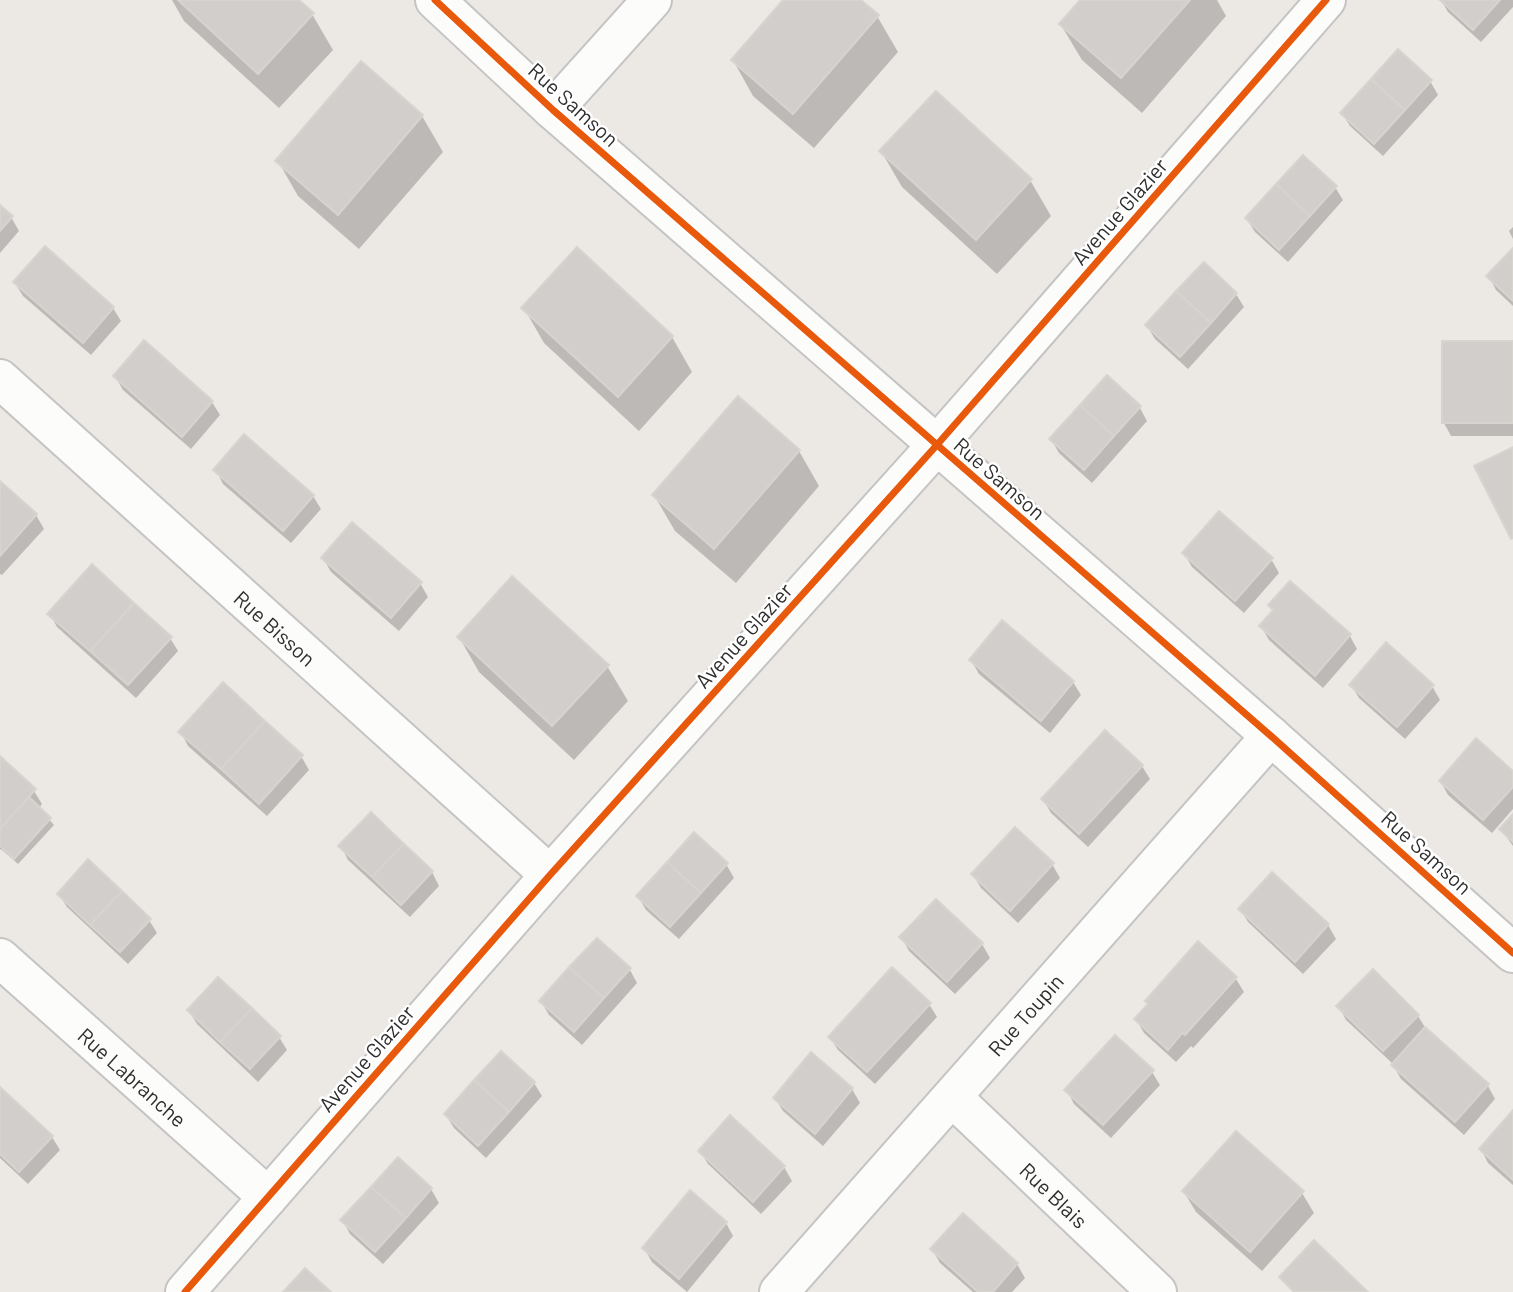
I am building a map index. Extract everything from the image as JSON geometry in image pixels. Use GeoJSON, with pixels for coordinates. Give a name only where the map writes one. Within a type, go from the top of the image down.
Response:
{"type":"FeatureCollection","features":[{"type":"Feature","properties":{"kind":"street","name":"Rue Samson"},"geometry":{"type":"LineString","coordinates":[[435,0],[553,110],[1271,736],[1513,953]]}},
{"type":"Feature","properties":{"kind":"street"},"geometry":{"type":"LineString","coordinates":[[553,110],[652,0]]}},
{"type":"Feature","properties":{"kind":"street","name":"Avenue Glazier"},"geometry":{"type":"LineString","coordinates":[[185,1292],[550,876],[936,446],[1326,0]]}},
{"type":"Feature","properties":{"kind":"street","name":"Rue Bisson"},"geometry":{"type":"LineString","coordinates":[[0,379],[550,876]]}},
{"type":"Feature","properties":{"kind":"street","name":"Rue Toupin"},"geometry":{"type":"LineString","coordinates":[[779,1292],[1271,736]]}},
{"type":"Feature","properties":{"kind":"street","name":"Rue Labranche"},"geometry":{"type":"LineString","coordinates":[[0,958],[268,1196]]}},
{"type":"Feature","properties":{"kind":"street","name":"Rue Blais"},"geometry":{"type":"LineString","coordinates":[[953,1098],[1157,1292]]}},
{"type":"Feature","properties":{"kind":"building"},"geometry":{"type":"Polygon","coordinates":[[[178,0],[299,0],[314,13],[258,74],[178,0]]]}},
{"type":"Feature","properties":{"kind":"building"},"geometry":{"type":"Polygon","coordinates":[[[783,0],[861,0],[879,15],[793,114],[731,60],[783,0]]]}},
{"type":"Feature","properties":{"kind":"building"},"geometry":{"type":"Polygon","coordinates":[[[1080,0],[1190,0],[1121,78],[1059,24],[1080,0]]]}},
{"type":"Feature","properties":{"kind":"building"},"geometry":{"type":"Polygon","coordinates":[[[1440,0],[1500,0],[1473,30],[1440,0]]]}},
{"type":"Feature","properties":{"kind":"building"},"geometry":{"type":"Polygon","coordinates":[[[1398,49],[1432,80],[1405,110],[1371,79],[1398,49]]]}},
{"type":"Feature","properties":{"kind":"building"},"geometry":{"type":"Polygon","coordinates":[[[361,61],[423,115],[338,215],[275,161],[361,61]]]}},
{"type":"Feature","properties":{"kind":"building"},"geometry":{"type":"Polygon","coordinates":[[[1371,79],[1405,110],[1374,144],[1340,113],[1371,79]]]}},
{"type":"Feature","properties":{"kind":"building"},"geometry":{"type":"Polygon","coordinates":[[[936,91],[1032,179],[976,240],[879,151],[936,91]]]}},
{"type":"Feature","properties":{"kind":"building"},"geometry":{"type":"Polygon","coordinates":[[[1303,155],[1337,186],[1310,216],[1276,184],[1303,155]]]}},
{"type":"Feature","properties":{"kind":"building"},"geometry":{"type":"Polygon","coordinates":[[[1276,184],[1310,216],[1279,250],[1245,218],[1276,184]]]}},
{"type":"Feature","properties":{"kind":"building"},"geometry":{"type":"Polygon","coordinates":[[[0,205],[13,216],[0,231],[0,205]]]}},
{"type":"Feature","properties":{"kind":"building"},"geometry":{"type":"Polygon","coordinates":[[[45,246],[114,307],[83,343],[13,282],[45,246]]]}},
{"type":"Feature","properties":{"kind":"building"},"geometry":{"type":"Polygon","coordinates":[[[577,247],[673,336],[618,397],[521,308],[577,247]]]}},
{"type":"Feature","properties":{"kind":"building"},"geometry":{"type":"Polygon","coordinates":[[[1513,248],[1513,301],[1486,276],[1513,248]]]}},
{"type":"Feature","properties":{"kind":"building"},"geometry":{"type":"Polygon","coordinates":[[[1204,262],[1237,293],[1211,323],[1176,291],[1204,262]]]}},
{"type":"Feature","properties":{"kind":"building"},"geometry":{"type":"Polygon","coordinates":[[[1176,291],[1211,323],[1180,357],[1145,325],[1176,291]]]}},
{"type":"Feature","properties":{"kind":"building"},"geometry":{"type":"Polygon","coordinates":[[[144,340],[213,401],[182,437],[113,376],[144,340]]]}},
{"type":"Feature","properties":{"kind":"building"},"geometry":{"type":"Polygon","coordinates":[[[1442,341],[1513,341],[1513,423],[1442,423],[1442,341]]]}},
{"type":"Feature","properties":{"kind":"building"},"geometry":{"type":"Polygon","coordinates":[[[1107,375],[1141,406],[1114,436],[1080,405],[1107,375]]]}},
{"type":"Feature","properties":{"kind":"building"},"geometry":{"type":"Polygon","coordinates":[[[738,396],[800,450],[714,549],[652,495],[738,396]]]}},
{"type":"Feature","properties":{"kind":"building"},"geometry":{"type":"Polygon","coordinates":[[[1080,405],[1114,436],[1084,470],[1049,439],[1080,405]]]}},
{"type":"Feature","properties":{"kind":"building"},"geometry":{"type":"Polygon","coordinates":[[[244,434],[314,495],[283,531],[213,470],[244,434]]]}},
{"type":"Feature","properties":{"kind":"building"},"geometry":{"type":"Polygon","coordinates":[[[1513,447],[1513,538],[1511,539],[1474,466],[1513,447]]]}},
{"type":"Feature","properties":{"kind":"building"},"geometry":{"type":"Polygon","coordinates":[[[0,481],[37,514],[0,556],[0,481]]]}},
{"type":"Feature","properties":{"kind":"building"},"geometry":{"type":"Polygon","coordinates":[[[1219,511],[1273,558],[1235,601],[1182,553],[1219,511]]]}},
{"type":"Feature","properties":{"kind":"building"},"geometry":{"type":"Polygon","coordinates":[[[352,522],[422,582],[391,618],[321,558],[352,522]]]}},
{"type":"Feature","properties":{"kind":"building"},"geometry":{"type":"Polygon","coordinates":[[[92,564],[134,603],[90,651],[47,614],[92,564]]]}},
{"type":"Feature","properties":{"kind":"building"},"geometry":{"type":"Polygon","coordinates":[[[512,576],[609,665],[552,726],[457,637],[512,576]]]}},
{"type":"Feature","properties":{"kind":"building"},"geometry":{"type":"Polygon","coordinates":[[[1290,581],[1351,634],[1315,676],[1259,626],[1273,610],[1268,605],[1290,581]]]}},
{"type":"Feature","properties":{"kind":"building"},"geometry":{"type":"Polygon","coordinates":[[[134,603],[172,637],[128,685],[90,651],[134,603]]]}},
{"type":"Feature","properties":{"kind":"building"},"geometry":{"type":"Polygon","coordinates":[[[1002,620],[1074,681],[1041,721],[969,660],[1002,620]]]}},
{"type":"Feature","properties":{"kind":"building"},"geometry":{"type":"Polygon","coordinates":[[[1386,642],[1434,685],[1397,727],[1349,685],[1386,642]]]}},
{"type":"Feature","properties":{"kind":"building"},"geometry":{"type":"Polygon","coordinates":[[[223,682],[265,721],[221,769],[178,732],[223,682]]]}},
{"type":"Feature","properties":{"kind":"building"},"geometry":{"type":"Polygon","coordinates":[[[265,721],[303,755],[259,804],[221,769],[265,721]]]}},
{"type":"Feature","properties":{"kind":"building"},"geometry":{"type":"Polygon","coordinates":[[[1105,730],[1143,765],[1079,834],[1041,799],[1105,730]]]}},
{"type":"Feature","properties":{"kind":"building"},"geometry":{"type":"Polygon","coordinates":[[[1476,738],[1513,771],[1513,787],[1483,820],[1439,781],[1476,738]]]}},
{"type":"Feature","properties":{"kind":"building"},"geometry":{"type":"Polygon","coordinates":[[[0,756],[36,789],[0,829],[0,756]]]}},
{"type":"Feature","properties":{"kind":"building"},"geometry":{"type":"Polygon","coordinates":[[[29,797],[51,818],[14,859],[0,846],[0,829],[29,797]]]}},
{"type":"Feature","properties":{"kind":"building"},"geometry":{"type":"Polygon","coordinates":[[[371,812],[404,844],[372,877],[338,846],[371,812]]]}},
{"type":"Feature","properties":{"kind":"building"},"geometry":{"type":"Polygon","coordinates":[[[1513,814],[1513,842],[1499,829],[1513,814]]]}},
{"type":"Feature","properties":{"kind":"building"},"geometry":{"type":"Polygon","coordinates":[[[1015,827],[1054,863],[1010,911],[971,874],[1015,827]]]}},
{"type":"Feature","properties":{"kind":"building"},"geometry":{"type":"Polygon","coordinates":[[[694,832],[728,863],[701,893],[667,862],[694,832]]]}},
{"type":"Feature","properties":{"kind":"building"},"geometry":{"type":"Polygon","coordinates":[[[404,844],[433,871],[401,905],[372,877],[404,844]]]}},
{"type":"Feature","properties":{"kind":"building"},"geometry":{"type":"Polygon","coordinates":[[[88,859],[122,891],[90,925],[57,894],[88,859]]]}},
{"type":"Feature","properties":{"kind":"building"},"geometry":{"type":"Polygon","coordinates":[[[667,862],[701,893],[670,927],[636,896],[667,862]]]}},
{"type":"Feature","properties":{"kind":"building"},"geometry":{"type":"Polygon","coordinates":[[[1272,872],[1329,924],[1295,962],[1238,909],[1272,872]]]}},
{"type":"Feature","properties":{"kind":"building"},"geometry":{"type":"Polygon","coordinates":[[[122,891],[151,919],[120,952],[90,925],[122,891]]]}},
{"type":"Feature","properties":{"kind":"building"},"geometry":{"type":"Polygon","coordinates":[[[936,899],[983,943],[947,982],[899,937],[936,899]]]}},
{"type":"Feature","properties":{"kind":"building"},"geometry":{"type":"Polygon","coordinates":[[[597,938],[631,968],[604,998],[569,967],[597,938]]]}},
{"type":"Feature","properties":{"kind":"building"},"geometry":{"type":"Polygon","coordinates":[[[1198,941],[1237,977],[1168,1050],[1134,1019],[1148,1004],[1145,1001],[1198,941]]]}},
{"type":"Feature","properties":{"kind":"building"},"geometry":{"type":"Polygon","coordinates":[[[569,967],[604,998],[574,1032],[539,1001],[569,967]]]}},
{"type":"Feature","properties":{"kind":"building"},"geometry":{"type":"Polygon","coordinates":[[[892,967],[931,1003],[867,1072],[828,1037],[892,967]]]}},
{"type":"Feature","properties":{"kind":"building"},"geometry":{"type":"Polygon","coordinates":[[[1373,969],[1419,1015],[1383,1051],[1336,1006],[1373,969]]]}},
{"type":"Feature","properties":{"kind":"building"},"geometry":{"type":"Polygon","coordinates":[[[218,977],[252,1008],[220,1042],[187,1010],[218,977]]]}},
{"type":"Feature","properties":{"kind":"building"},"geometry":{"type":"Polygon","coordinates":[[[252,1008],[281,1036],[250,1069],[220,1042],[252,1008]]]}},
{"type":"Feature","properties":{"kind":"building"},"geometry":{"type":"Polygon","coordinates":[[[1425,1027],[1489,1084],[1455,1122],[1391,1065],[1425,1027]]]}},
{"type":"Feature","properties":{"kind":"building"},"geometry":{"type":"Polygon","coordinates":[[[1115,1035],[1154,1070],[1103,1125],[1064,1090],[1115,1035]]]}},
{"type":"Feature","properties":{"kind":"building"},"geometry":{"type":"Polygon","coordinates":[[[501,1051],[535,1082],[509,1112],[474,1080],[501,1051]]]}},
{"type":"Feature","properties":{"kind":"building"},"geometry":{"type":"Polygon","coordinates":[[[811,1052],[853,1088],[815,1134],[773,1098],[811,1052]]]}},
{"type":"Feature","properties":{"kind":"building"},"geometry":{"type":"Polygon","coordinates":[[[474,1080],[509,1112],[478,1146],[444,1114],[474,1080]]]}},
{"type":"Feature","properties":{"kind":"building"},"geometry":{"type":"Polygon","coordinates":[[[0,1087],[53,1136],[19,1172],[0,1154],[0,1087]]]}},
{"type":"Feature","properties":{"kind":"building"},"geometry":{"type":"Polygon","coordinates":[[[1513,1110],[1513,1180],[1479,1149],[1513,1110]]]}},
{"type":"Feature","properties":{"kind":"building"},"geometry":{"type":"Polygon","coordinates":[[[730,1115],[785,1166],[753,1202],[698,1151],[730,1115]]]}},
{"type":"Feature","properties":{"kind":"building"},"geometry":{"type":"Polygon","coordinates":[[[1236,1131],[1304,1191],[1250,1252],[1182,1191],[1236,1131]]]}},
{"type":"Feature","properties":{"kind":"building"},"geometry":{"type":"Polygon","coordinates":[[[398,1157],[432,1188],[406,1218],[371,1187],[398,1157]]]}},
{"type":"Feature","properties":{"kind":"building"},"geometry":{"type":"Polygon","coordinates":[[[371,1187],[406,1218],[375,1252],[340,1220],[371,1187]]]}},
{"type":"Feature","properties":{"kind":"building"},"geometry":{"type":"Polygon","coordinates":[[[690,1190],[727,1222],[679,1279],[642,1248],[690,1190]]]}},
{"type":"Feature","properties":{"kind":"building"},"geometry":{"type":"Polygon","coordinates":[[[963,1213],[1018,1263],[993,1292],[978,1292],[930,1249],[963,1213]]]}},
{"type":"Feature","properties":{"kind":"building"},"geometry":{"type":"Polygon","coordinates":[[[1314,1240],[1368,1292],[1294,1292],[1279,1277],[1314,1240]]]}},
{"type":"Feature","properties":{"kind":"building"},"geometry":{"type":"Polygon","coordinates":[[[305,1268],[331,1292],[283,1292],[305,1268]]]}},
{"type":"Feature","properties":{"kind":"cycle path"},"geometry":{"type":"LineString","coordinates":[[435,0],[553,110],[1271,736],[1513,953]]}},
{"type":"Feature","properties":{"kind":"cycle path"},"geometry":{"type":"LineString","coordinates":[[185,1292],[550,875],[936,446],[1326,0]]}}]}
